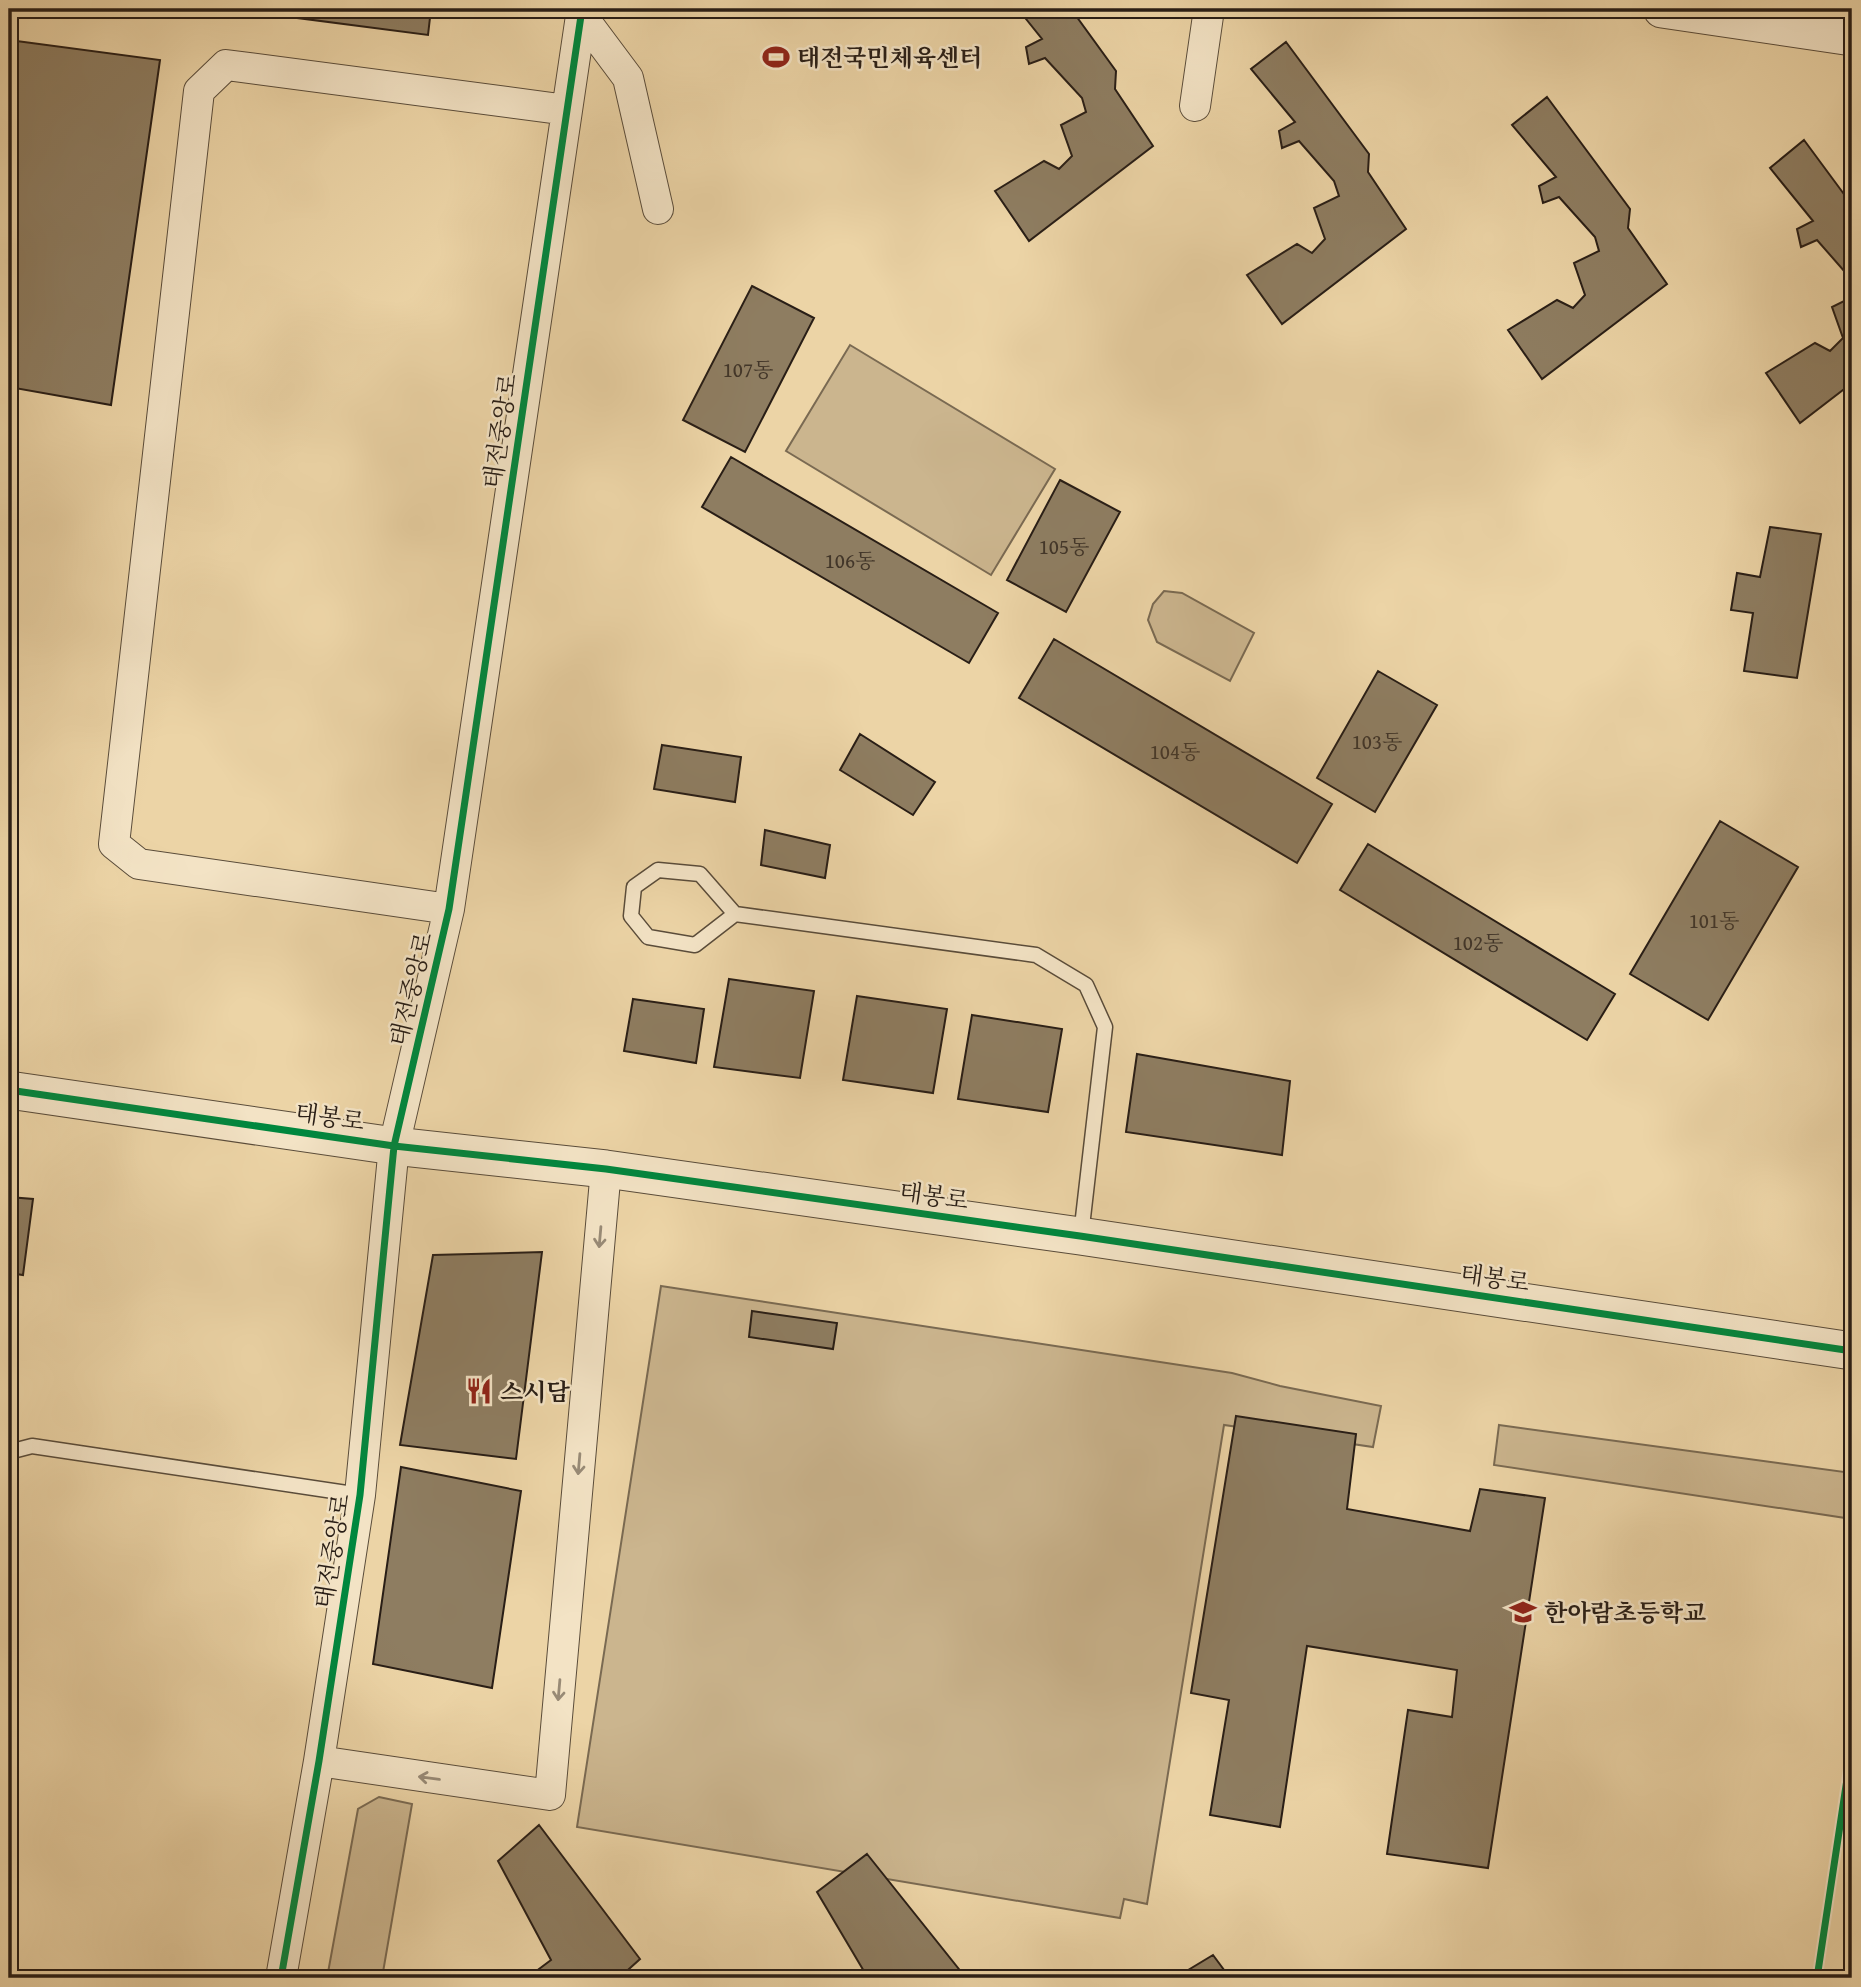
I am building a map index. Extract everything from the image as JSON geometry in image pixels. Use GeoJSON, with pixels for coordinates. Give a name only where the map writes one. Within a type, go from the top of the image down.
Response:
{"type":"FeatureCollection","features":[{"type":"Feature","properties":{"kind":"street"},"geometry":{"type":"LineString","coordinates":[[1195,106],[1209,9]]}},
{"type":"Feature","properties":{"kind":"street"},"geometry":{"type":"LineString","coordinates":[[1662,9],[1852,37]]}},
{"type":"Feature","properties":{"kind":"street"},"geometry":{"type":"LineString","coordinates":[[581,12],[628,78],[658,209]]}},
{"type":"Feature","properties":{"kind":"street","name":"태전중앙로"},"geometry":{"type":"LineString","coordinates":[[281,1978],[319,1761],[360,1495],[394,1146],[449,909],[581,12]]}},
{"type":"Feature","properties":{"kind":"street"},"geometry":{"type":"LineString","coordinates":[[449,909],[139,864],[114,844],[199,91],[226,65],[567,110]]}},
{"type":"Feature","properties":{"kind":"street","name":"태봉로"},"geometry":{"type":"LineString","coordinates":[[9,1090],[394,1146],[606,1169],[1080,1236],[1852,1351]]}},
{"type":"Feature","properties":{"kind":"street"},"geometry":{"type":"LineString","coordinates":[[319,1761],[550,1796],[606,1169]]}},
{"type":"Feature","properties":{"kind":"lane"},"geometry":{"type":"LineString","coordinates":[[734,914],[695,945],[648,937],[631,916],[634,887],[658,870],[700,874],[734,914],[1036,955],[1086,985],[1105,1027],[1080,1236]]}},
{"type":"Feature","properties":{"kind":"lane"},"geometry":{"type":"LineString","coordinates":[[9,1452],[32,1446],[360,1495]]}},
{"type":"Feature","properties":{"kind":"shaded area"},"geometry":{"type":"Polygon","coordinates":[[[850,345],[1055,469],[991,575],[786,451],[850,345]]]}},
{"type":"Feature","properties":{"kind":"shaded area"},"geometry":{"type":"Polygon","coordinates":[[[1164,591],[1182,593],[1254,633],[1230,681],[1157,642],[1148,620],[1153,604],[1164,591]]]}},
{"type":"Feature","properties":{"kind":"shaded area"},"geometry":{"type":"Polygon","coordinates":[[[661,1286],[1232,1373],[1280,1386],[1381,1406],[1373,1447],[1224,1425],[1147,1904],[1124,1899],[1120,1918],[577,1827],[661,1286]]]}},
{"type":"Feature","properties":{"kind":"shaded area"},"geometry":{"type":"Polygon","coordinates":[[[1499,1425],[1852,1473],[1852,1519],[1494,1465],[1499,1425]]]}},
{"type":"Feature","properties":{"kind":"shaded area"},"geometry":{"type":"Polygon","coordinates":[[[379,1797],[412,1804],[382,1978],[327,1978],[358,1809],[379,1797]]]}},
{"type":"Feature","properties":{"kind":"building"},"geometry":{"type":"Polygon","coordinates":[[[228,9],[431,9],[428,35],[228,9]]]}},
{"type":"Feature","properties":{"kind":"building"},"geometry":{"type":"Polygon","coordinates":[[[1018,9],[1071,9],[1116,71],[1115,89],[1153,146],[1029,241],[995,191],[1044,161],[1059,169],[1072,156],[1061,125],[1086,112],[1082,98],[1045,58],[1029,64],[1026,47],[1042,39],[1018,9]]]}},
{"type":"Feature","properties":{"kind":"building"},"geometry":{"type":"Polygon","coordinates":[[[9,40],[160,60],[111,405],[9,387],[9,40]]]}},
{"type":"Feature","properties":{"kind":"building"},"geometry":{"type":"Polygon","coordinates":[[[1286,42],[1369,154],[1368,172],[1406,229],[1282,324],[1247,275],[1297,244],[1312,253],[1325,239],[1314,208],[1339,196],[1334,181],[1299,141],[1282,148],[1279,131],[1295,122],[1251,69],[1286,42]]]}},
{"type":"Feature","properties":{"kind":"building"},"geometry":{"type":"Polygon","coordinates":[[[1547,97],[1630,209],[1628,228],[1667,284],[1542,379],[1508,330],[1557,300],[1573,308],[1585,295],[1574,263],[1599,251],[1595,237],[1559,197],[1543,203],[1539,186],[1556,177],[1512,125],[1547,97]]]}},
{"type":"Feature","properties":{"kind":"building"},"geometry":{"type":"Polygon","coordinates":[[[1804,140],[1852,205],[1852,280],[1817,240],[1801,247],[1797,229],[1813,221],[1770,168],[1804,140]]]}},
{"type":"Feature","properties":{"kind":"building"},"geometry":{"type":"Polygon","coordinates":[[[752,286],[814,318],[745,452],[683,420],[752,286]]]}},
{"type":"Feature","properties":{"kind":"building"},"geometry":{"type":"Polygon","coordinates":[[[1852,297],[1852,383],[1800,423],[1766,373],[1815,343],[1830,351],[1843,338],[1832,307],[1852,297]]]}},
{"type":"Feature","properties":{"kind":"building"},"geometry":{"type":"Polygon","coordinates":[[[731,457],[998,613],[969,663],[702,507],[731,457]]]}},
{"type":"Feature","properties":{"kind":"building"},"geometry":{"type":"Polygon","coordinates":[[[1060,480],[1120,512],[1066,612],[1007,580],[1060,480]]]}},
{"type":"Feature","properties":{"kind":"building"},"geometry":{"type":"Polygon","coordinates":[[[1770,527],[1821,534],[1797,678],[1744,671],[1753,613],[1731,610],[1737,573],[1760,577],[1770,527]]]}},
{"type":"Feature","properties":{"kind":"building"},"geometry":{"type":"Polygon","coordinates":[[[1054,639],[1332,804],[1297,863],[1019,698],[1054,639]]]}},
{"type":"Feature","properties":{"kind":"building"},"geometry":{"type":"Polygon","coordinates":[[[1378,671],[1437,705],[1375,812],[1317,778],[1378,671]]]}},
{"type":"Feature","properties":{"kind":"building"},"geometry":{"type":"Polygon","coordinates":[[[860,734],[935,782],[913,815],[840,770],[860,734]]]}},
{"type":"Feature","properties":{"kind":"building"},"geometry":{"type":"Polygon","coordinates":[[[662,745],[741,757],[735,802],[654,789],[662,745]]]}},
{"type":"Feature","properties":{"kind":"building"},"geometry":{"type":"Polygon","coordinates":[[[1720,821],[1798,867],[1708,1020],[1630,974],[1720,821]]]}},
{"type":"Feature","properties":{"kind":"building"},"geometry":{"type":"Polygon","coordinates":[[[765,830],[830,845],[825,878],[761,865],[765,830]]]}},
{"type":"Feature","properties":{"kind":"building"},"geometry":{"type":"Polygon","coordinates":[[[1368,844],[1615,994],[1587,1040],[1340,890],[1368,844]]]}},
{"type":"Feature","properties":{"kind":"building"},"geometry":{"type":"Polygon","coordinates":[[[729,979],[814,991],[800,1078],[714,1067],[729,979]]]}},
{"type":"Feature","properties":{"kind":"building"},"geometry":{"type":"Polygon","coordinates":[[[857,996],[947,1009],[933,1093],[843,1080],[857,996]]]}},
{"type":"Feature","properties":{"kind":"building"},"geometry":{"type":"Polygon","coordinates":[[[633,999],[704,1009],[696,1063],[624,1051],[633,999]]]}},
{"type":"Feature","properties":{"kind":"building"},"geometry":{"type":"Polygon","coordinates":[[[972,1015],[1062,1029],[1048,1112],[958,1099],[972,1015]]]}},
{"type":"Feature","properties":{"kind":"building"},"geometry":{"type":"Polygon","coordinates":[[[1137,1054],[1290,1081],[1282,1155],[1126,1132],[1137,1054]]]}},
{"type":"Feature","properties":{"kind":"building"},"geometry":{"type":"Polygon","coordinates":[[[9,1197],[33,1199],[23,1275],[9,1273],[9,1197]]]}},
{"type":"Feature","properties":{"kind":"building"},"geometry":{"type":"Polygon","coordinates":[[[542,1252],[516,1459],[400,1445],[433,1255],[542,1252]]]}},
{"type":"Feature","properties":{"kind":"building"},"geometry":{"type":"Polygon","coordinates":[[[752,1311],[837,1323],[833,1349],[749,1337],[752,1311]]]}},
{"type":"Feature","properties":{"kind":"building"},"geometry":{"type":"Polygon","coordinates":[[[1236,1416],[1356,1434],[1347,1509],[1470,1531],[1480,1489],[1545,1498],[1488,1868],[1387,1854],[1408,1710],[1452,1717],[1457,1670],[1307,1646],[1280,1827],[1210,1815],[1229,1700],[1191,1693],[1236,1416]]]}},
{"type":"Feature","properties":{"kind":"building"},"geometry":{"type":"Polygon","coordinates":[[[401,1467],[521,1491],[492,1688],[373,1664],[401,1467]]]}},
{"type":"Feature","properties":{"kind":"building"},"geometry":{"type":"Polygon","coordinates":[[[539,1825],[640,1959],[619,1978],[527,1978],[551,1960],[498,1861],[539,1825]]]}},
{"type":"Feature","properties":{"kind":"building"},"geometry":{"type":"Polygon","coordinates":[[[867,1854],[966,1978],[868,1978],[817,1892],[867,1854]]]}},
{"type":"Feature","properties":{"kind":"building"},"geometry":{"type":"Polygon","coordinates":[[[1213,1955],[1230,1978],[1175,1978],[1213,1955]]]}},
{"type":"Feature","properties":{"kind":"cycle path"},"geometry":{"type":"LineString","coordinates":[[281,1978],[319,1761],[360,1495],[394,1146],[449,909],[582,9]]}},
{"type":"Feature","properties":{"kind":"cycle path"},"geometry":{"type":"LineString","coordinates":[[9,1090],[394,1146],[606,1169],[1080,1236],[1852,1351]]}},
{"type":"Feature","properties":{"kind":"cycle path"},"geometry":{"type":"LineString","coordinates":[[1817,1978],[1852,1746]]}},
{"type":"Feature","properties":{"kind":"place","name":"태전국민체육센터"},"geometry":{"type":"Point","coordinates":[776,57]}},
{"type":"Feature","properties":{"kind":"place","name":"스시담"},"geometry":{"type":"Point","coordinates":[479,1391]}},
{"type":"Feature","properties":{"kind":"place","name":"한아람초등학교"},"geometry":{"type":"Point","coordinates":[1523,1612]}}]}
